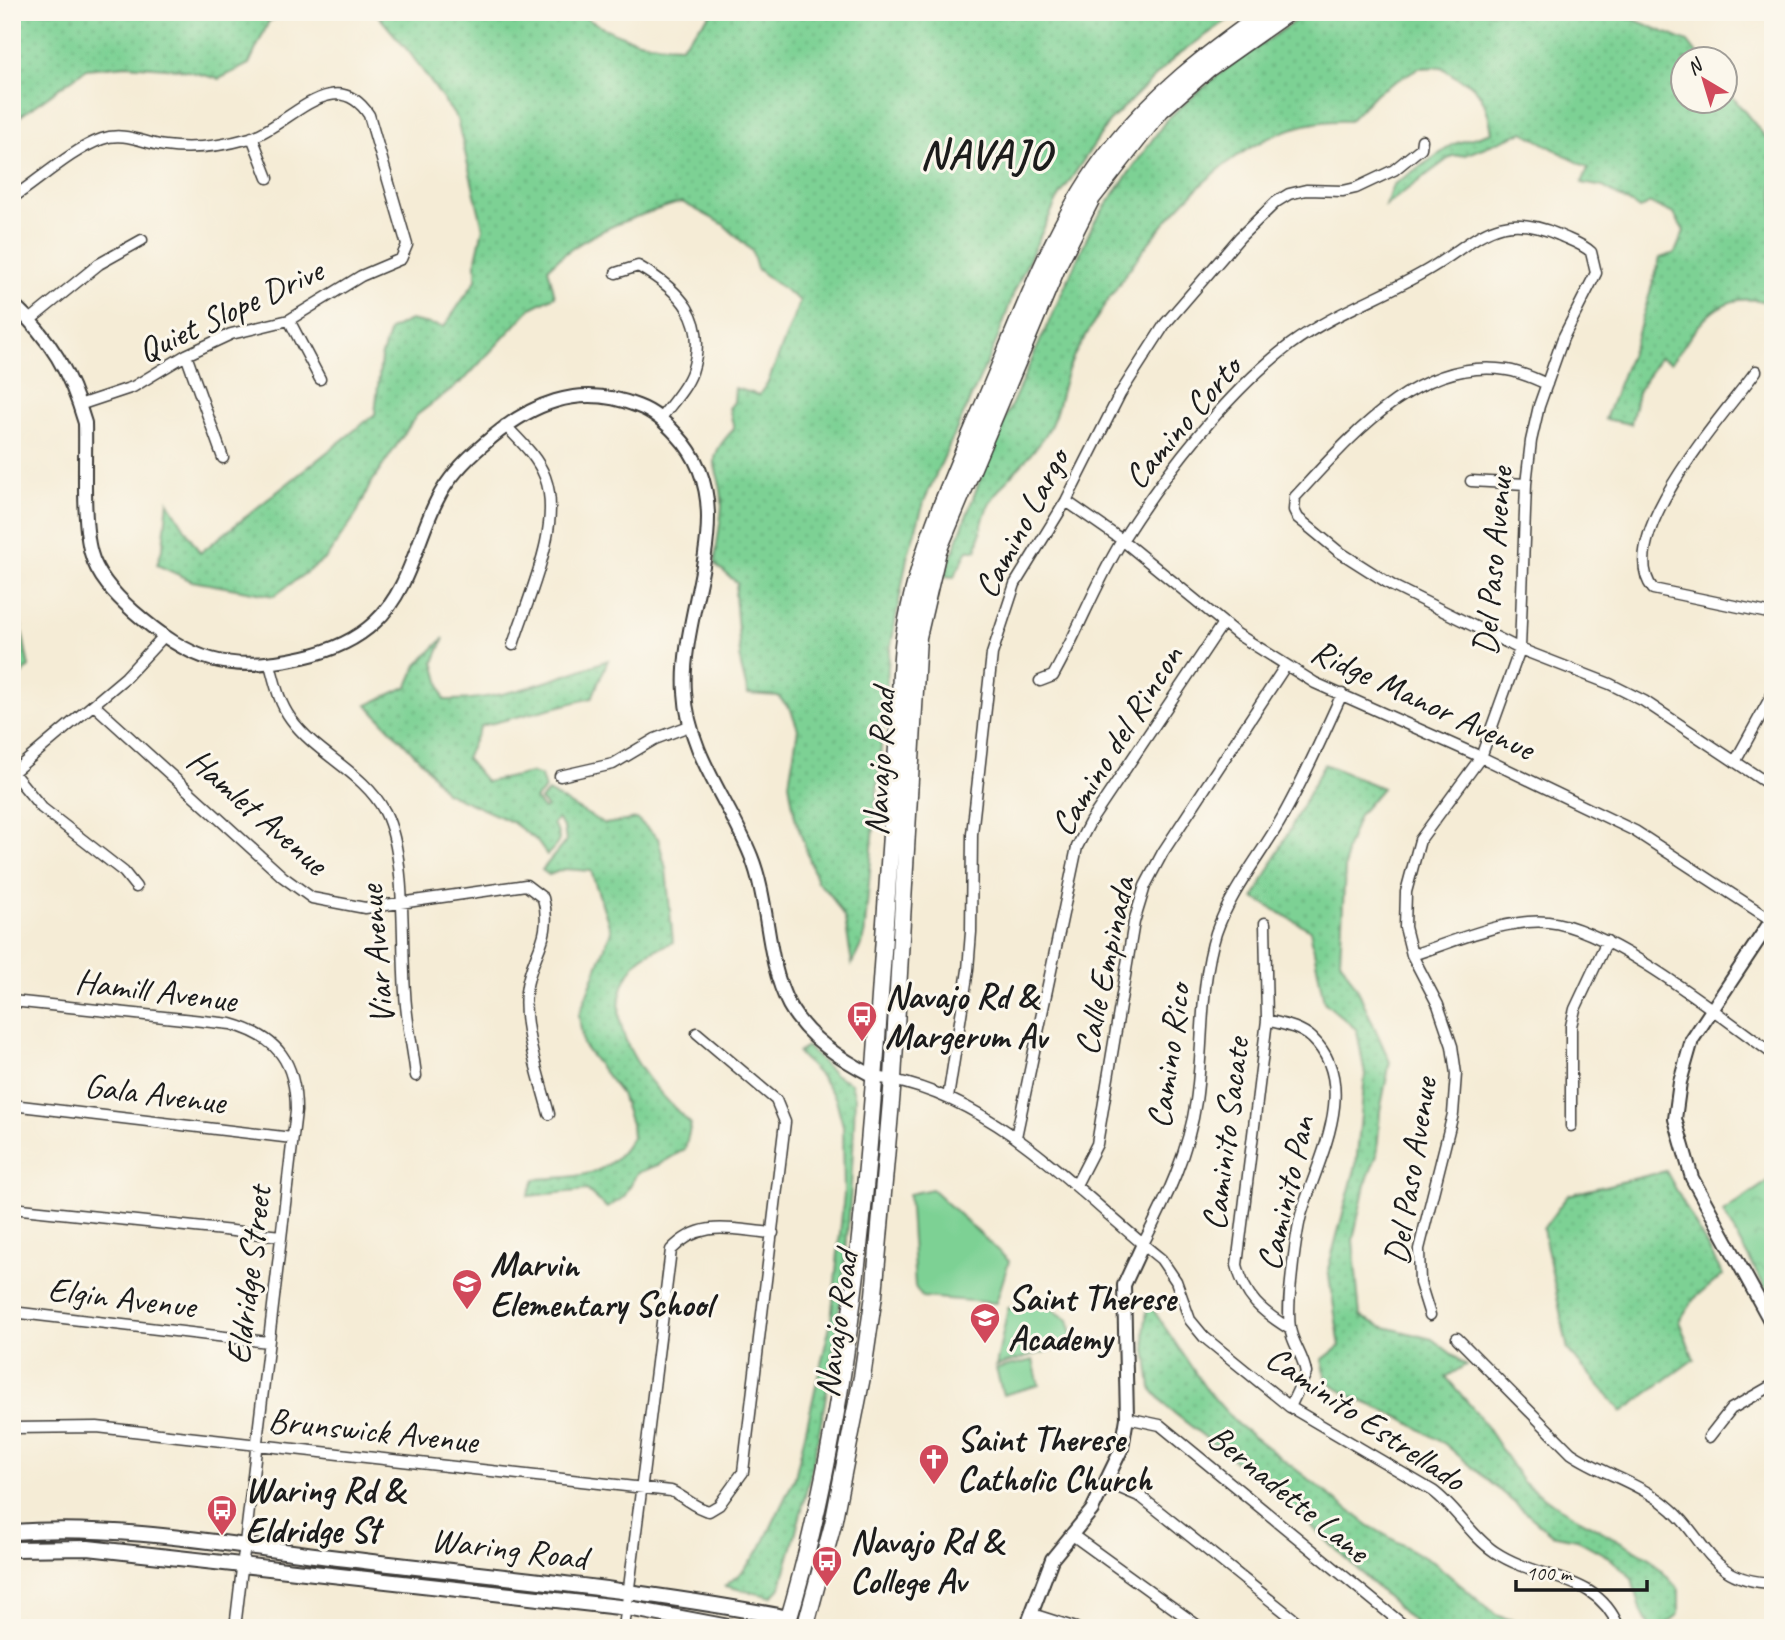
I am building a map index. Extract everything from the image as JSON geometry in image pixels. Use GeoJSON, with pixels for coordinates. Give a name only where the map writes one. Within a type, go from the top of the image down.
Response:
{"type":"FeatureCollection","features":[{"type":"Feature","properties":{"kind":"main road","name":"Navajo Road"},"geometry":{"type":"LineString","coordinates":[[788,1623],[815,1520],[844,1373],[864,1202],[904,633],[925,548],[1046,258],[1080,193],[1109,151],[1151,103],[1194,63],[1266,12]]}},
{"type":"Feature","properties":{"kind":"main road","name":"Navajo Road"},"geometry":{"type":"LineString","coordinates":[[811,1626],[862,1377],[883,1203],[893,1079],[918,637],[938,551],[1059,263],[1092,198],[1161,110],[1208,69],[1289,12]]}},
{"type":"Feature","properties":{"kind":"main road"},"geometry":{"type":"LineString","coordinates":[[864,1202],[883,1203]]}},
{"type":"Feature","properties":{"kind":"main road","name":"Waring Road"},"geometry":{"type":"LineString","coordinates":[[12,1532],[92,1530],[630,1592],[703,1601],[788,1623]]}},
{"type":"Feature","properties":{"kind":"main road","name":"Waring Road"},"geometry":{"type":"LineString","coordinates":[[12,1549],[88,1548],[628,1608],[734,1628]]}},
{"type":"Feature","properties":{"kind":"main road"},"geometry":{"type":"LineString","coordinates":[[788,1623],[811,1626]]}},
{"type":"Feature","properties":{"kind":"street","name":"Quiet Slope Drive"},"geometry":{"type":"LineString","coordinates":[[79,405],[133,387],[186,355],[231,334],[289,320],[362,276],[401,259],[407,245],[369,115],[363,105],[351,97],[328,94],[252,137]]}},
{"type":"Feature","properties":{"kind":"street"},"geometry":{"type":"LineString","coordinates":[[12,198],[103,138],[124,136],[163,146],[195,148],[252,137],[268,178]]}},
{"type":"Feature","properties":{"kind":"street","name":"Camino Largo"},"geometry":{"type":"LineString","coordinates":[[948,1098],[968,970],[972,834],[992,654],[1015,584],[1066,501],[1119,394],[1166,324],[1241,237],[1276,202],[1289,194],[1306,190],[1343,191],[1374,181],[1410,159],[1422,148],[1422,140]]}},
{"type":"Feature","properties":{"kind":"street","name":"Camino Corto"},"geometry":{"type":"LineString","coordinates":[[1040,681],[1053,676],[1122,540],[1204,429],[1242,386],[1317,327],[1433,267],[1478,235],[1497,226],[1535,225],[1587,248]]}},
{"type":"Feature","properties":{"kind":"street"},"geometry":{"type":"LineString","coordinates":[[30,320],[99,264],[142,240]]}},
{"type":"Feature","properties":{"kind":"street","name":"Del Paso Avenue"},"geometry":{"type":"LineString","coordinates":[[1430,1315],[1420,1283],[1419,1249],[1452,1114],[1456,1074],[1452,1046],[1438,1005],[1412,955],[1405,927],[1406,892],[1420,840],[1481,757],[1520,649],[1526,484],[1531,441],[1563,338],[1596,273],[1594,257],[1587,248]]}},
{"type":"Feature","properties":{"kind":"street"},"geometry":{"type":"LineString","coordinates":[[616,273],[638,266],[668,283],[684,298],[697,336],[692,372],[661,418]]}},
{"type":"Feature","properties":{"kind":"street"},"geometry":{"type":"LineString","coordinates":[[12,303],[56,352],[85,423],[91,554],[100,574],[118,598],[163,637],[190,652],[216,661],[270,664],[348,642],[377,621],[401,586],[446,484],[466,460],[505,425],[545,402],[583,395],[629,403],[661,418],[694,457],[708,505],[708,531],[684,690],[690,726],[752,858],[777,973],[789,1005],[818,1041],[874,1077]]}},
{"type":"Feature","properties":{"kind":"street"},"geometry":{"type":"LineString","coordinates":[[289,320],[320,379]]}},
{"type":"Feature","properties":{"kind":"street"},"geometry":{"type":"LineString","coordinates":[[186,355],[223,458]]}},
{"type":"Feature","properties":{"kind":"street"},"geometry":{"type":"LineString","coordinates":[[1548,384],[1510,370],[1487,369],[1451,375],[1418,388],[1380,411],[1363,425],[1295,497],[1293,504],[1298,518],[1338,551],[1393,586],[1520,649],[1610,684],[1644,701],[1773,787]]}},
{"type":"Feature","properties":{"kind":"street"},"geometry":{"type":"LineString","coordinates":[[1756,371],[1670,484],[1656,518],[1642,565],[1644,579],[1653,589],[1773,614]]}},
{"type":"Feature","properties":{"kind":"street"},"geometry":{"type":"LineString","coordinates":[[505,425],[531,452],[544,476],[552,505],[547,537],[513,645]]}},
{"type":"Feature","properties":{"kind":"street"},"geometry":{"type":"LineString","coordinates":[[1471,481],[1526,484]]}},
{"type":"Feature","properties":{"kind":"street","name":"Ridge Manor Avenue"},"geometry":{"type":"LineString","coordinates":[[1066,501],[1122,540],[1223,623],[1286,665],[1634,831],[1772,920]]}},
{"type":"Feature","properties":{"kind":"street","name":"Camino del Rincon"},"geometry":{"type":"LineString","coordinates":[[1016,1137],[1077,847],[1090,822],[1223,623]]}},
{"type":"Feature","properties":{"kind":"street"},"geometry":{"type":"LineString","coordinates":[[136,887],[124,872],[42,808],[13,773],[126,677],[163,637]]}},
{"type":"Feature","properties":{"kind":"street","name":"Viar Avenue"},"geometry":{"type":"LineString","coordinates":[[270,664],[278,694],[289,718],[375,795],[387,816],[394,843],[401,901],[405,993],[416,1076]]}},
{"type":"Feature","properties":{"kind":"street","name":"Calle Empinada"},"geometry":{"type":"LineString","coordinates":[[1076,1185],[1097,1144],[1134,922],[1145,886],[1163,852],[1286,665]]}},
{"type":"Feature","properties":{"kind":"street"},"geometry":{"type":"LineString","coordinates":[[1734,762],[1773,692]]}},
{"type":"Feature","properties":{"kind":"street","name":"Camino Rico"},"geometry":{"type":"LineString","coordinates":[[1026,1628],[1052,1559],[1092,1510],[1108,1483],[1122,1448],[1127,1418],[1124,1285],[1162,1208],[1183,1154],[1196,1103],[1208,971],[1217,932],[1235,893],[1280,821],[1342,694]]}},
{"type":"Feature","properties":{"kind":"street","name":"Hamlet Avenue"},"geometry":{"type":"LineString","coordinates":[[94,705],[282,877],[312,898],[365,908],[526,885],[531,887],[543,898],[546,936],[532,968],[526,1005],[536,1065],[549,1114]]}},
{"type":"Feature","properties":{"kind":"street"},"geometry":{"type":"LineString","coordinates":[[559,776],[613,764],[655,739],[690,726]]}},
{"type":"Feature","properties":{"kind":"street"},"geometry":{"type":"LineString","coordinates":[[1772,920],[1692,1040],[1680,1082],[1675,1118],[1692,1178],[1773,1326]]}},
{"type":"Feature","properties":{"kind":"street"},"geometry":{"type":"LineString","coordinates":[[1412,955],[1526,923],[1546,922],[1580,928],[1607,941],[1711,1008],[1773,1054]]}},
{"type":"Feature","properties":{"kind":"street","name":"Caminito Sacate"},"geometry":{"type":"LineString","coordinates":[[1265,923],[1267,1020],[1237,1265],[1242,1284],[1260,1310],[1290,1329]]}},
{"type":"Feature","properties":{"kind":"street"},"geometry":{"type":"LineString","coordinates":[[1571,1126],[1571,1026],[1575,1009],[1607,941]]}},
{"type":"Feature","properties":{"kind":"street","name":"Hamill Avenue"},"geometry":{"type":"LineString","coordinates":[[12,1001],[231,1024],[252,1030],[278,1049],[287,1062],[296,1086],[292,1138]]}},
{"type":"Feature","properties":{"kind":"street","name":"Caminito Pan"},"geometry":{"type":"LineString","coordinates":[[1267,1020],[1293,1027],[1311,1037],[1324,1054],[1333,1084],[1332,1121],[1318,1172],[1301,1215],[1293,1263],[1290,1329],[1306,1373],[1290,1407]]}},
{"type":"Feature","properties":{"kind":"street"},"geometry":{"type":"LineString","coordinates":[[625,1628],[671,1250],[684,1236],[701,1228],[773,1233],[785,1122],[776,1100],[697,1033]]}},
{"type":"Feature","properties":{"kind":"street","name":"Caminito Estrellado"},"geometry":{"type":"LineString","coordinates":[[874,1077],[893,1079],[948,1098],[985,1116],[1016,1137],[1161,1259],[1176,1281],[1190,1320],[1204,1337],[1290,1407],[1433,1491],[1447,1502],[1493,1551],[1526,1568],[1587,1588],[1607,1602],[1619,1628]]}},
{"type":"Feature","properties":{"kind":"street","name":"Gala Avenue"},"geometry":{"type":"LineString","coordinates":[[12,1105],[292,1138]]}},
{"type":"Feature","properties":{"kind":"street","name":"Eldridge Street"},"geometry":{"type":"LineString","coordinates":[[235,1628],[292,1138]]}},
{"type":"Feature","properties":{"kind":"street"},"geometry":{"type":"LineString","coordinates":[[12,1208],[281,1236]]}},
{"type":"Feature","properties":{"kind":"street","name":"Brunswick Avenue"},"geometry":{"type":"LineString","coordinates":[[12,1428],[97,1427],[671,1492],[684,1497],[699,1509],[709,1511],[719,1505],[743,1472],[773,1233]]}},
{"type":"Feature","properties":{"kind":"street","name":"Elgin Avenue"},"geometry":{"type":"LineString","coordinates":[[12,1312],[268,1342]]}},
{"type":"Feature","properties":{"kind":"street"},"geometry":{"type":"LineString","coordinates":[[1457,1338],[1571,1452],[1592,1468],[1660,1500],[1682,1518],[1713,1562],[1727,1573],[1757,1582],[1773,1583]]}},
{"type":"Feature","properties":{"kind":"street"},"geometry":{"type":"LineString","coordinates":[[1710,1437],[1731,1409],[1773,1385]]}},
{"type":"Feature","properties":{"kind":"street","name":"Bernadette Lane"},"geometry":{"type":"LineString","coordinates":[[1127,1418],[1160,1425],[1407,1628]]}},
{"type":"Feature","properties":{"kind":"street"},"geometry":{"type":"LineString","coordinates":[[1108,1483],[1141,1497],[1305,1628]]}},
{"type":"Feature","properties":{"kind":"street"},"geometry":{"type":"LineString","coordinates":[[1071,1534],[1201,1628]]}},
{"type":"Feature","properties":{"kind":"street"},"geometry":{"type":"LineString","coordinates":[[1031,1614],[1076,1628]]}},
{"type":"Feature","properties":{"kind":"green space"},"geometry":{"type":"Polygon","coordinates":[[[12,12],[289,12],[269,21],[249,64],[219,79],[179,69],[127,65],[86,69],[12,122],[12,12]]]}},
{"type":"Feature","properties":{"kind":"green space"},"geometry":{"type":"Polygon","coordinates":[[[375,12],[576,12],[602,27],[638,41],[681,46],[713,12],[1239,12],[1175,57],[1109,122],[1057,200],[1014,292],[998,338],[925,499],[907,558],[889,656],[864,939],[852,964],[845,919],[830,894],[817,882],[795,817],[789,783],[798,729],[791,710],[778,696],[748,694],[741,666],[735,595],[737,583],[715,564],[722,504],[715,459],[723,441],[734,429],[729,408],[734,402],[735,388],[759,395],[768,382],[800,301],[757,269],[752,251],[723,224],[682,202],[611,227],[562,255],[548,268],[555,296],[531,308],[466,378],[417,415],[370,485],[356,515],[326,558],[274,596],[192,581],[157,565],[163,546],[168,501],[200,553],[375,414],[381,358],[390,330],[410,320],[444,327],[476,280],[476,259],[483,228],[457,119],[410,53],[375,12]]]}},
{"type":"Feature","properties":{"kind":"green space"},"geometry":{"type":"Polygon","coordinates":[[[1308,12],[1616,12],[1688,42],[1691,46],[1670,46],[1670,116],[1740,116],[1740,106],[1773,146],[1773,304],[1738,300],[1724,304],[1712,312],[1671,363],[1659,357],[1638,392],[1631,424],[1605,419],[1636,340],[1660,258],[1675,253],[1684,231],[1674,214],[1650,203],[1640,209],[1603,187],[1582,183],[1588,168],[1523,132],[1465,155],[1452,156],[1385,206],[1393,185],[1454,144],[1492,132],[1485,104],[1472,86],[1442,67],[1418,68],[1376,93],[1349,121],[1304,125],[1262,141],[1223,167],[1187,199],[1124,276],[1075,354],[1051,425],[1039,444],[993,499],[985,514],[976,550],[968,550],[954,577],[944,576],[991,450],[1093,224],[1167,119],[1219,74],[1308,12]]]}},
{"type":"Feature","properties":{"kind":"green space"},"geometry":{"type":"Polygon","coordinates":[[[12,544],[18,610],[29,667],[12,684],[12,544]]]}},
{"type":"Feature","properties":{"kind":"green space"},"geometry":{"type":"Polygon","coordinates":[[[444,638],[434,662],[444,700],[464,700],[506,693],[608,660],[592,698],[481,726],[466,758],[486,782],[532,773],[541,776],[545,789],[535,799],[544,809],[547,807],[540,800],[548,792],[605,824],[637,819],[658,838],[666,869],[673,942],[639,959],[623,985],[619,1007],[622,1029],[630,1051],[658,1091],[691,1124],[685,1149],[658,1165],[637,1173],[624,1197],[607,1208],[587,1190],[528,1196],[535,1179],[579,1175],[603,1168],[623,1151],[632,1137],[631,1124],[621,1094],[583,1045],[579,1015],[611,931],[591,871],[564,869],[549,875],[542,870],[566,841],[564,828],[557,819],[553,824],[559,841],[547,855],[536,840],[512,822],[445,792],[425,765],[367,705],[408,686],[417,665],[444,638]]]}},
{"type":"Feature","properties":{"kind":"green space"},"geometry":{"type":"Polygon","coordinates":[[[1324,764],[1382,788],[1359,815],[1346,851],[1340,960],[1357,988],[1390,1062],[1380,1111],[1377,1155],[1365,1185],[1353,1240],[1360,1316],[1381,1326],[1432,1339],[1466,1365],[1446,1377],[1477,1413],[1523,1482],[1553,1504],[1650,1558],[1679,1590],[1679,1614],[1661,1628],[1650,1628],[1639,1606],[1632,1578],[1610,1558],[1576,1539],[1551,1534],[1445,1444],[1399,1417],[1352,1397],[1327,1382],[1322,1360],[1340,1346],[1328,1269],[1356,1165],[1365,1075],[1357,1030],[1324,1002],[1310,930],[1254,898],[1324,764]]]}},
{"type":"Feature","properties":{"kind":"green space"},"geometry":{"type":"Polygon","coordinates":[[[806,1046],[834,1074],[851,1083],[855,1097],[853,1159],[842,1283],[824,1406],[797,1528],[780,1588],[772,1597],[725,1586],[743,1571],[761,1548],[795,1477],[831,1321],[844,1194],[843,1126],[836,1099],[821,1077],[798,1053],[806,1046]]]}},
{"type":"Feature","properties":{"kind":"green space"},"geometry":{"type":"Polygon","coordinates":[[[1666,1171],[1723,1275],[1694,1299],[1679,1321],[1694,1359],[1622,1412],[1568,1350],[1543,1229],[1568,1195],[1666,1171]]]}},
{"type":"Feature","properties":{"kind":"green space"},"geometry":{"type":"Polygon","coordinates":[[[1773,1178],[1773,1302],[1723,1212],[1773,1178]]]}},
{"type":"Feature","properties":{"kind":"green space"},"geometry":{"type":"Polygon","coordinates":[[[932,1189],[1009,1261],[996,1303],[922,1297],[915,1287],[909,1194],[932,1189]]]}},
{"type":"Feature","properties":{"kind":"green space"},"geometry":{"type":"Polygon","coordinates":[[[1148,1302],[1206,1389],[1237,1424],[1368,1525],[1436,1564],[1496,1615],[1537,1628],[1420,1628],[1275,1492],[1169,1409],[1151,1388],[1144,1333],[1148,1302]]]}},
{"type":"Feature","properties":{"kind":"green space"},"geometry":{"type":"Polygon","coordinates":[[[1049,1307],[1068,1320],[1075,1343],[996,1366],[1008,1308],[1049,1307]]]}},
{"type":"Feature","properties":{"kind":"green space"},"geometry":{"type":"Polygon","coordinates":[[[1033,1360],[1039,1385],[1003,1395],[996,1369],[1033,1360]]]}},
{"type":"Feature","properties":{"kind":"place","name":"Navajo Rd & Margerum Av"},"geometry":{"type":"Point","coordinates":[862,1043]}},
{"type":"Feature","properties":{"kind":"place","name":"Marvin Elementary School"},"geometry":{"type":"Point","coordinates":[467,1311]}},
{"type":"Feature","properties":{"kind":"place","name":"Saint Therese Academy"},"geometry":{"type":"Point","coordinates":[985,1345]}},
{"type":"Feature","properties":{"kind":"place","name":"Saint Therese Catholic Church"},"geometry":{"type":"Point","coordinates":[934,1486]}},
{"type":"Feature","properties":{"kind":"place","name":"Waring Rd & Eldridge St"},"geometry":{"type":"Point","coordinates":[222,1537]}},
{"type":"Feature","properties":{"kind":"place","name":"Navajo Rd & College Av"},"geometry":{"type":"Point","coordinates":[827,1588]}},
{"type":"Feature","properties":{"kind":"district","name":"NAVAJO"},"geometry":{"type":"Point","coordinates":[986,153]}}]}
